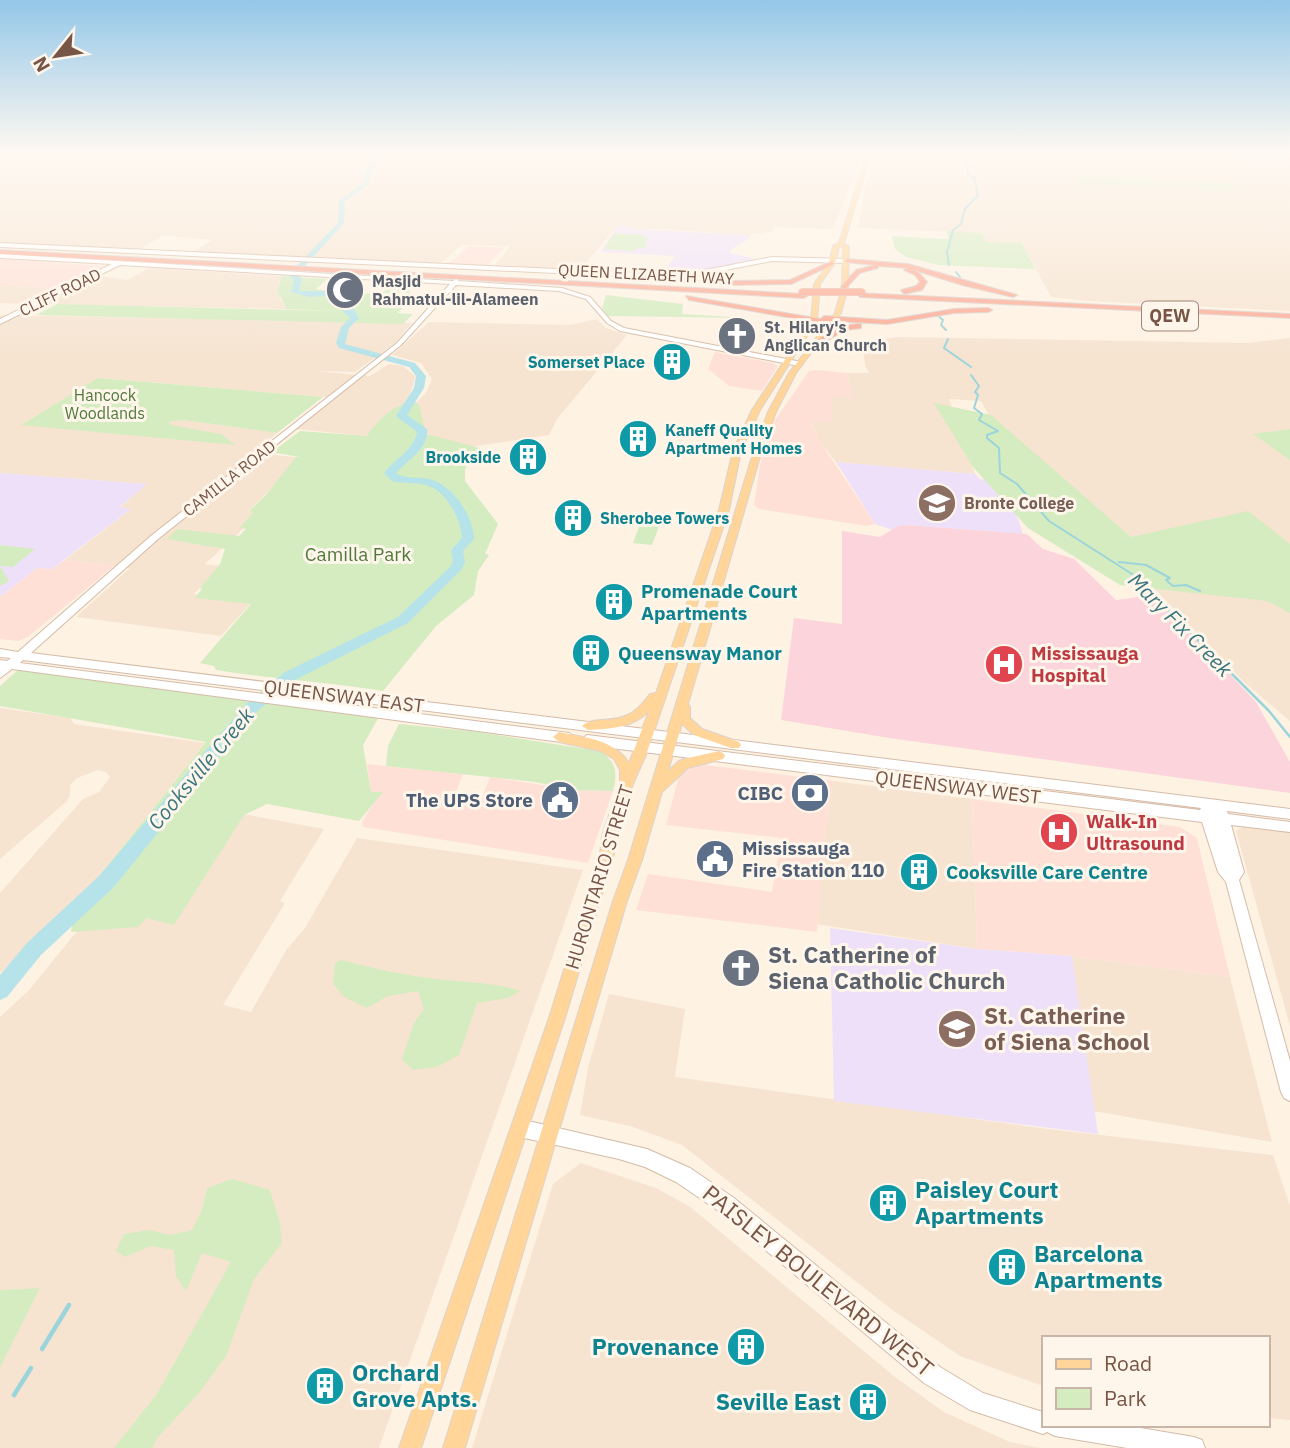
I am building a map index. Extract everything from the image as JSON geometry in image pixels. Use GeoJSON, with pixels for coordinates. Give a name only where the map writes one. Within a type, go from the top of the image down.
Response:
{"type":"FeatureCollection","features":[{"type":"Feature","properties":{"kind":"highway","name":"QUEEN ELIZABETH WAY"},"geometry":{"type":"LineString","coordinates":[[0,250],[517,282],[861,295],[1290,318]]}},
{"type":"Feature","properties":{"kind":"highway"},"geometry":{"type":"LineString","coordinates":[[450,272],[774,284],[803,278],[832,261]]}},
{"type":"Feature","properties":{"kind":"highway"},"geometry":{"type":"LineString","coordinates":[[847,261],[908,266],[1005,294],[1161,309]]}},
{"type":"Feature","properties":{"kind":"highway","name":"QUEEN ELIZABETH WAY"},"geometry":{"type":"LineString","coordinates":[[307,267],[450,272],[802,294]]}},
{"type":"Feature","properties":{"kind":"highway"},"geometry":{"type":"LineString","coordinates":[[845,287],[858,271],[872,267],[907,270],[917,274],[924,282],[919,288],[905,292],[861,295]]}},
{"type":"Feature","properties":{"kind":"highway"},"geometry":{"type":"LineString","coordinates":[[517,282],[684,297],[833,321],[887,322]]}},
{"type":"Feature","properties":{"kind":"highway","name":"QUEEN ELIZABETH WAY"},"geometry":{"type":"LineString","coordinates":[[861,295],[1063,310],[1290,318]]}},
{"type":"Feature","properties":{"kind":"highway"},"geometry":{"type":"LineString","coordinates":[[811,346],[843,328],[954,311],[1063,310]]}},
{"type":"Feature","properties":{"kind":"main road","name":"HURONTARIO STREET"},"geometry":{"type":"LineString","coordinates":[[410,1448],[520,1128],[598,886],[622,791],[645,741],[724,510],[737,452],[756,410],[815,319],[817,284],[832,261],[836,246],[841,244],[848,221]]}},
{"type":"Feature","properties":{"kind":"main road","name":"HURONTARIO STREET"},"geometry":{"type":"LineString","coordinates":[[454,1448],[752,467],[772,412],[811,346],[833,321],[845,287],[846,247],[841,244]]}},
{"type":"Feature","properties":{"kind":"main road","name":"QUEENSWAY EAST"},"geometry":{"type":"LineString","coordinates":[[0,653],[22,656]]}},
{"type":"Feature","properties":{"kind":"main road"},"geometry":{"type":"LineString","coordinates":[[588,726],[620,723],[637,718],[663,685]]}},
{"type":"Feature","properties":{"kind":"main road"},"geometry":{"type":"LineString","coordinates":[[683,701],[684,719],[694,729],[735,745]]}},
{"type":"Feature","properties":{"kind":"main road"},"geometry":{"type":"LineString","coordinates":[[559,737],[604,747],[618,756],[627,770],[622,791]]}},
{"type":"Feature","properties":{"kind":"main road"},"geometry":{"type":"LineString","coordinates":[[655,792],[684,764],[719,756]]}},
{"type":"Feature","properties":{"kind":"street"},"geometry":{"type":"LineString","coordinates":[[0,250],[120,263],[289,266]]}},
{"type":"Feature","properties":{"kind":"street"},"geometry":{"type":"LineString","coordinates":[[307,267],[661,276],[714,270],[766,259],[847,261]]}},
{"type":"Feature","properties":{"kind":"street","name":"CLIFF ROAD"},"geometry":{"type":"LineString","coordinates":[[0,322],[120,263]]}},
{"type":"Feature","properties":{"kind":"street"},"geometry":{"type":"LineString","coordinates":[[307,267],[572,291],[588,298],[609,322],[622,330],[799,364]]}},
{"type":"Feature","properties":{"kind":"street","name":"CAMILLA ROAD"},"geometry":{"type":"LineString","coordinates":[[0,674],[5,665],[22,656],[155,537],[383,356],[414,329],[456,281]]}},
{"type":"Feature","properties":{"kind":"street","name":"QUEENSWAY EAST"},"geometry":{"type":"LineString","coordinates":[[22,656],[559,737],[645,741]]}},
{"type":"Feature","properties":{"kind":"street","name":"QUEENSWAY EAST"},"geometry":{"type":"LineString","coordinates":[[5,665],[245,690]]}},
{"type":"Feature","properties":{"kind":"street","name":"QUEENSWAY EAST"},"geometry":{"type":"LineString","coordinates":[[281,695],[588,726],[645,741]]}},
{"type":"Feature","properties":{"kind":"street"},"geometry":{"type":"LineString","coordinates":[[645,741],[670,744]]}},
{"type":"Feature","properties":{"kind":"street","name":"QUEENSWAY WEST"},"geometry":{"type":"LineString","coordinates":[[670,744],[735,745],[1213,811],[1290,827]]}},
{"type":"Feature","properties":{"kind":"street","name":"QUEENSWAY WEST"},"geometry":{"type":"LineString","coordinates":[[670,744],[719,756],[1213,811],[1290,814]]}},
{"type":"Feature","properties":{"kind":"street"},"geometry":{"type":"LineString","coordinates":[[1213,811],[1237,872],[1232,879],[1290,1092]]}},
{"type":"Feature","properties":{"kind":"street","name":"PAISLEY BOULEVARD WEST"},"geometry":{"type":"LineString","coordinates":[[520,1128],[647,1158],[683,1175],[727,1205],[932,1375],[978,1402],[1042,1423]]}},
{"type":"Feature","properties":{"kind":"street"},"geometry":{"type":"LineString","coordinates":[[1067,1427],[1194,1448]]}},
{"type":"Feature","properties":{"kind":"shaded area"},"geometry":{"type":"Polygon","coordinates":[[[0,221],[836,221],[833,229],[774,227],[773,231],[749,235],[658,229],[614,230],[578,272],[492,268],[511,246],[462,245],[436,267],[191,253],[212,240],[170,236],[162,236],[137,251],[0,243],[0,221]]]}},
{"type":"Feature","properties":{"kind":"shaded area"},"geometry":{"type":"Polygon","coordinates":[[[860,221],[1290,221],[1290,311],[1051,297],[1022,243],[986,242],[980,233],[859,228],[860,221]]]}},
{"type":"Feature","properties":{"kind":"shaded area"},"geometry":{"type":"Polygon","coordinates":[[[618,226],[631,229],[749,235],[750,238],[730,250],[730,253],[756,259],[712,269],[663,273],[675,256],[600,252],[618,226]]]}},
{"type":"Feature","properties":{"kind":"shaded area"},"geometry":{"type":"Polygon","coordinates":[[[469,246],[504,248],[484,269],[445,267],[469,246]]]}},
{"type":"Feature","properties":{"kind":"shaded area"},"geometry":{"type":"Polygon","coordinates":[[[0,259],[105,266],[58,289],[0,285],[0,259]]]}},
{"type":"Feature","properties":{"kind":"shaded area"},"geometry":{"type":"Polygon","coordinates":[[[149,268],[282,276],[278,286],[280,299],[287,309],[42,304],[100,276],[127,280],[149,268]]]}},
{"type":"Feature","properties":{"kind":"shaded area"},"geometry":{"type":"Polygon","coordinates":[[[0,285],[58,289],[27,304],[0,303],[0,285]]]}},
{"type":"Feature","properties":{"kind":"shaded area"},"geometry":{"type":"Polygon","coordinates":[[[0,315],[412,323],[394,344],[355,372],[316,371],[370,376],[389,364],[403,366],[415,376],[408,398],[378,437],[295,429],[335,398],[99,378],[22,424],[102,430],[183,420],[277,433],[253,453],[304,458],[248,511],[261,512],[205,564],[220,566],[194,594],[251,603],[221,636],[76,617],[130,568],[65,560],[130,510],[120,508],[146,484],[0,473],[0,315]]]}},
{"type":"Feature","properties":{"kind":"shaded area"},"geometry":{"type":"Polygon","coordinates":[[[597,319],[606,328],[627,335],[557,419],[549,435],[470,447],[429,436],[424,428],[409,420],[406,412],[426,393],[432,379],[421,363],[392,355],[429,322],[570,325],[597,319]]]}},
{"type":"Feature","properties":{"kind":"shaded area"},"geometry":{"type":"Polygon","coordinates":[[[896,337],[1247,343],[1290,338],[1290,721],[1244,682],[1147,581],[1008,450],[981,401],[949,399],[975,474],[836,462],[821,443],[810,421],[831,422],[830,397],[852,397],[847,373],[869,373],[863,349],[874,341],[896,337]]]}},
{"type":"Feature","properties":{"kind":"shaded area"},"geometry":{"type":"Polygon","coordinates":[[[715,352],[778,366],[762,391],[729,386],[708,369],[715,352]]]}},
{"type":"Feature","properties":{"kind":"shaded area"},"geometry":{"type":"Polygon","coordinates":[[[809,371],[847,373],[852,397],[831,397],[832,422],[810,422],[875,524],[867,526],[759,509],[754,505],[760,465],[775,420],[809,371]]]}},
{"type":"Feature","properties":{"kind":"shaded area","name":"Bronte College"},"geometry":{"type":"Polygon","coordinates":[[[836,462],[975,474],[980,479],[1005,481],[1023,534],[905,525],[893,530],[875,524],[836,462]]]}},
{"type":"Feature","properties":{"kind":"shaded area"},"geometry":{"type":"Polygon","coordinates":[[[0,473],[147,484],[120,507],[131,509],[52,569],[37,568],[0,597],[0,473]]]}},
{"type":"Feature","properties":{"kind":"shaded area","name":"Mississauga Hospital"},"geometry":{"type":"Polygon","coordinates":[[[898,526],[1027,534],[1043,549],[1074,559],[1116,600],[1154,595],[1256,702],[1290,762],[1290,793],[889,738],[781,720],[794,618],[842,624],[842,531],[880,537],[898,526]]]}},
{"type":"Feature","properties":{"kind":"shaded area"},"geometry":{"type":"Polygon","coordinates":[[[65,560],[114,566],[28,637],[18,641],[0,639],[0,597],[37,568],[52,569],[65,560]]]}},
{"type":"Feature","properties":{"kind":"shaded area"},"geometry":{"type":"Polygon","coordinates":[[[0,708],[70,718],[74,724],[205,743],[75,907],[0,973],[0,893],[83,799],[99,792],[110,777],[106,772],[98,770],[77,778],[70,785],[70,795],[66,802],[0,859],[0,708]]]}},
{"type":"Feature","properties":{"kind":"shaded area"},"geometry":{"type":"Polygon","coordinates":[[[367,764],[463,774],[456,792],[483,795],[490,777],[574,790],[613,791],[588,863],[363,827],[362,822],[379,794],[371,793],[367,764]]]}},
{"type":"Feature","properties":{"kind":"shaded area"},"geometry":{"type":"Polygon","coordinates":[[[698,764],[833,781],[821,861],[817,932],[636,910],[648,874],[772,892],[781,838],[666,825],[679,776],[698,764]]]}},
{"type":"Feature","properties":{"kind":"shaded area"},"geometry":{"type":"Polygon","coordinates":[[[833,781],[972,799],[977,949],[816,924],[821,861],[833,781]]]}},
{"type":"Feature","properties":{"kind":"shaded area"},"geometry":{"type":"Polygon","coordinates":[[[972,799],[1180,827],[1197,838],[1230,977],[1072,956],[977,949],[972,799]]]}},
{"type":"Feature","properties":{"kind":"shaded area"},"geometry":{"type":"Polygon","coordinates":[[[244,814],[324,829],[280,901],[285,903],[223,1005],[251,1012],[287,949],[305,928],[357,838],[583,870],[379,1448],[0,1448],[0,1017],[29,990],[96,908],[244,814]]]}},
{"type":"Feature","properties":{"kind":"shaded area"},"geometry":{"type":"Polygon","coordinates":[[[1244,826],[1290,832],[1290,1026],[1236,831],[1244,826]]]}},
{"type":"Feature","properties":{"kind":"shaded area","name":"St. Catherine of Siena School"},"geometry":{"type":"Polygon","coordinates":[[[830,928],[977,949],[1072,956],[1098,1134],[834,1101],[830,928]]]}},
{"type":"Feature","properties":{"kind":"shaded area"},"geometry":{"type":"Polygon","coordinates":[[[1072,956],[1230,977],[1272,1142],[1093,1111],[1072,956]]]}},
{"type":"Feature","properties":{"kind":"shaded area"},"geometry":{"type":"Polygon","coordinates":[[[609,994],[685,1009],[675,1077],[1040,1128],[1273,1155],[1290,1206],[1290,1420],[1269,1418],[1269,1336],[1042,1336],[1042,1386],[960,1356],[891,1309],[682,1145],[630,1126],[580,1115],[588,1068],[609,994]]]}},
{"type":"Feature","properties":{"kind":"shaded area"},"geometry":{"type":"Polygon","coordinates":[[[581,1163],[656,1188],[689,1206],[895,1377],[944,1412],[1010,1442],[1041,1448],[472,1448],[553,1184],[581,1163]]]}},
{"type":"Feature","properties":{"kind":"green space"},"geometry":{"type":"Polygon","coordinates":[[[946,231],[981,233],[987,242],[1022,243],[1035,269],[939,265],[906,257],[895,249],[892,236],[949,239],[946,231]]]}},
{"type":"Feature","properties":{"kind":"green space"},"geometry":{"type":"Polygon","coordinates":[[[614,233],[645,235],[644,238],[648,238],[645,248],[637,248],[635,251],[604,249],[614,233]]]}},
{"type":"Feature","properties":{"kind":"green space"},"geometry":{"type":"Polygon","coordinates":[[[282,276],[327,279],[316,289],[346,293],[378,292],[394,286],[408,287],[413,300],[397,313],[413,314],[403,324],[36,315],[57,304],[339,311],[287,309],[277,291],[282,276]]]}},
{"type":"Feature","properties":{"kind":"green space"},"geometry":{"type":"Polygon","coordinates":[[[606,295],[683,304],[682,314],[748,318],[607,316],[602,308],[606,295]]]}},
{"type":"Feature","properties":{"kind":"green space","name":"Hancock Woodlands"},"geometry":{"type":"Polygon","coordinates":[[[98,378],[323,397],[277,433],[183,420],[168,422],[171,425],[221,434],[235,445],[21,425],[98,378]]]}},
{"type":"Feature","properties":{"kind":"green space","name":"Camilla Park"},"geometry":{"type":"Polygon","coordinates":[[[412,400],[419,405],[426,434],[480,448],[465,469],[465,481],[498,524],[485,554],[489,555],[478,571],[474,595],[436,626],[383,691],[216,670],[214,666],[200,663],[251,604],[195,598],[220,564],[225,549],[167,539],[177,529],[239,536],[246,529],[240,528],[253,512],[249,511],[266,495],[296,457],[305,458],[272,452],[300,431],[367,436],[386,414],[412,400]]]}},
{"type":"Feature","properties":{"kind":"green space"},"geometry":{"type":"Polygon","coordinates":[[[934,403],[991,415],[1131,537],[1248,511],[1290,544],[1290,613],[1267,601],[1120,585],[1028,528],[973,467],[934,403]]]}},
{"type":"Feature","properties":{"kind":"green space"},"geometry":{"type":"Polygon","coordinates":[[[1290,429],[1290,460],[1253,434],[1290,429]]]}},
{"type":"Feature","properties":{"kind":"green space"},"geometry":{"type":"Polygon","coordinates":[[[641,522],[660,524],[652,545],[633,543],[641,522]]]}},
{"type":"Feature","properties":{"kind":"green space"},"geometry":{"type":"Polygon","coordinates":[[[0,545],[35,549],[13,567],[0,566],[0,545]]]}},
{"type":"Feature","properties":{"kind":"green space"},"geometry":{"type":"Polygon","coordinates":[[[0,566],[9,581],[0,586],[0,566]]]}},
{"type":"Feature","properties":{"kind":"green space"},"geometry":{"type":"Polygon","coordinates":[[[19,669],[379,717],[363,745],[371,792],[383,792],[359,821],[267,804],[244,815],[174,925],[147,918],[138,927],[71,932],[75,907],[206,742],[0,706],[0,686],[19,669]]]}},
{"type":"Feature","properties":{"kind":"green space"},"geometry":{"type":"Polygon","coordinates":[[[399,724],[479,732],[598,751],[609,758],[614,767],[613,791],[574,790],[535,782],[386,766],[388,746],[399,724]]]}},
{"type":"Feature","properties":{"kind":"green space"},"geometry":{"type":"Polygon","coordinates":[[[341,960],[405,974],[491,984],[520,991],[508,998],[477,1003],[459,1055],[437,1067],[413,1070],[402,1059],[414,1023],[424,1009],[418,991],[388,996],[367,1008],[343,996],[333,984],[335,963],[341,960]]]}},
{"type":"Feature","properties":{"kind":"green space"},"geometry":{"type":"Polygon","coordinates":[[[232,1179],[270,1190],[280,1224],[282,1243],[254,1279],[226,1356],[199,1393],[158,1437],[152,1448],[114,1448],[157,1394],[231,1262],[202,1253],[186,1291],[176,1276],[174,1250],[151,1246],[125,1257],[116,1251],[124,1234],[149,1230],[171,1235],[192,1230],[202,1210],[207,1188],[232,1179]]]}},
{"type":"Feature","properties":{"kind":"green space"},"geometry":{"type":"Polygon","coordinates":[[[40,1288],[0,1367],[0,1290],[40,1288]]]}},
{"type":"Feature","properties":{"kind":"waterway","name":"Cooksville Creek"},"geometry":{"type":"LineString","coordinates":[[0,990],[34,949],[106,882],[250,709],[290,676],[403,620],[456,569],[459,562],[457,550],[468,539],[468,534],[467,526],[450,498],[432,483],[396,479],[390,473],[414,450],[421,439],[423,431],[401,416],[419,388],[421,376],[412,365],[342,346],[340,343],[345,327],[355,318],[351,311],[328,293],[309,295],[295,292],[298,279],[292,275],[341,221]]}},
{"type":"Feature","properties":{"kind":"waterway","name":"Mary Fix Creek"},"geometry":{"type":"LineString","coordinates":[[949,265],[947,252],[953,230],[962,221]]}},
{"type":"Feature","properties":{"kind":"waterway","name":"Mary Fix Creek"},"geometry":{"type":"LineString","coordinates":[[956,272],[960,277]]}},
{"type":"Feature","properties":{"kind":"waterway","name":"Mary Fix Creek"},"geometry":{"type":"LineString","coordinates":[[937,315],[943,320],[941,325],[946,330]]}},
{"type":"Feature","properties":{"kind":"waterway","name":"Mary Fix Creek"},"geometry":{"type":"LineString","coordinates":[[948,339],[944,348],[971,367]]}},
{"type":"Feature","properties":{"kind":"waterway","name":"Mary Fix Creek"},"geometry":{"type":"LineString","coordinates":[[971,375],[979,386],[975,392],[978,395],[974,408],[982,414],[979,420],[998,431],[987,435],[987,438],[999,448],[1000,473],[1017,484],[1049,521],[1132,574],[1269,711],[1290,737]]}},
{"type":"Feature","properties":{"kind":"waterway"},"geometry":{"type":"LineString","coordinates":[[1119,562],[1146,565],[1170,578],[1166,580],[1173,586],[1186,585],[1200,591]]}},
{"type":"Feature","properties":{"kind":"waterway"},"geometry":{"type":"LineString","coordinates":[[42,1349],[69,1305]]}},
{"type":"Feature","properties":{"kind":"waterway"},"geometry":{"type":"LineString","coordinates":[[14,1395],[31,1368]]}},
{"type":"Feature","properties":{"kind":"place","name":"Masjid Rahmatul-lil-Alameen"},"geometry":{"type":"Point","coordinates":[345,290]}},
{"type":"Feature","properties":{"kind":"place","name":"St. Hilary's Anglican Church"},"geometry":{"type":"Point","coordinates":[737,336]}},
{"type":"Feature","properties":{"kind":"place","name":"Somerset Place"},"geometry":{"type":"Point","coordinates":[672,362]}},
{"type":"Feature","properties":{"kind":"place","name":"Kaneff Quality Apartment Homes"},"geometry":{"type":"Point","coordinates":[638,439]}},
{"type":"Feature","properties":{"kind":"place","name":"Brookside"},"geometry":{"type":"Point","coordinates":[528,457]}},
{"type":"Feature","properties":{"kind":"place","name":"Bronte College"},"geometry":{"type":"Point","coordinates":[937,503]}},
{"type":"Feature","properties":{"kind":"place","name":"Sherobee Towers"},"geometry":{"type":"Point","coordinates":[573,518]}},
{"type":"Feature","properties":{"kind":"place","name":"Promenade Court Apartments"},"geometry":{"type":"Point","coordinates":[614,602]}},
{"type":"Feature","properties":{"kind":"place","name":"Queensway Manor"},"geometry":{"type":"Point","coordinates":[591,653]}},
{"type":"Feature","properties":{"kind":"place","name":"Mississauga Hospital"},"geometry":{"type":"Point","coordinates":[1004,664]}},
{"type":"Feature","properties":{"kind":"place","name":"CIBC"},"geometry":{"type":"Point","coordinates":[810,793]}},
{"type":"Feature","properties":{"kind":"place","name":"The UPS Store"},"geometry":{"type":"Point","coordinates":[560,800]}},
{"type":"Feature","properties":{"kind":"place","name":"Walk-In Ultrasound"},"geometry":{"type":"Point","coordinates":[1059,832]}},
{"type":"Feature","properties":{"kind":"place","name":"Mississauga Fire Station 110"},"geometry":{"type":"Point","coordinates":[715,859]}},
{"type":"Feature","properties":{"kind":"place","name":"Cooksville Care Centre"},"geometry":{"type":"Point","coordinates":[919,872]}},
{"type":"Feature","properties":{"kind":"place","name":"St. Catherine of Siena Catholic Church"},"geometry":{"type":"Point","coordinates":[741,968]}},
{"type":"Feature","properties":{"kind":"place","name":"St. Catherine of Siena School"},"geometry":{"type":"Point","coordinates":[957,1029]}},
{"type":"Feature","properties":{"kind":"place","name":"Paisley Court Apartments"},"geometry":{"type":"Point","coordinates":[888,1203]}},
{"type":"Feature","properties":{"kind":"place","name":"Barcelona Apartments"},"geometry":{"type":"Point","coordinates":[1007,1267]}},
{"type":"Feature","properties":{"kind":"place","name":"Provenance"},"geometry":{"type":"Point","coordinates":[746,1347]}},
{"type":"Feature","properties":{"kind":"place","name":"Orchard Grove Apts."},"geometry":{"type":"Point","coordinates":[325,1386]}},
{"type":"Feature","properties":{"kind":"place","name":"Seville East"},"geometry":{"type":"Point","coordinates":[868,1402]}}]}
